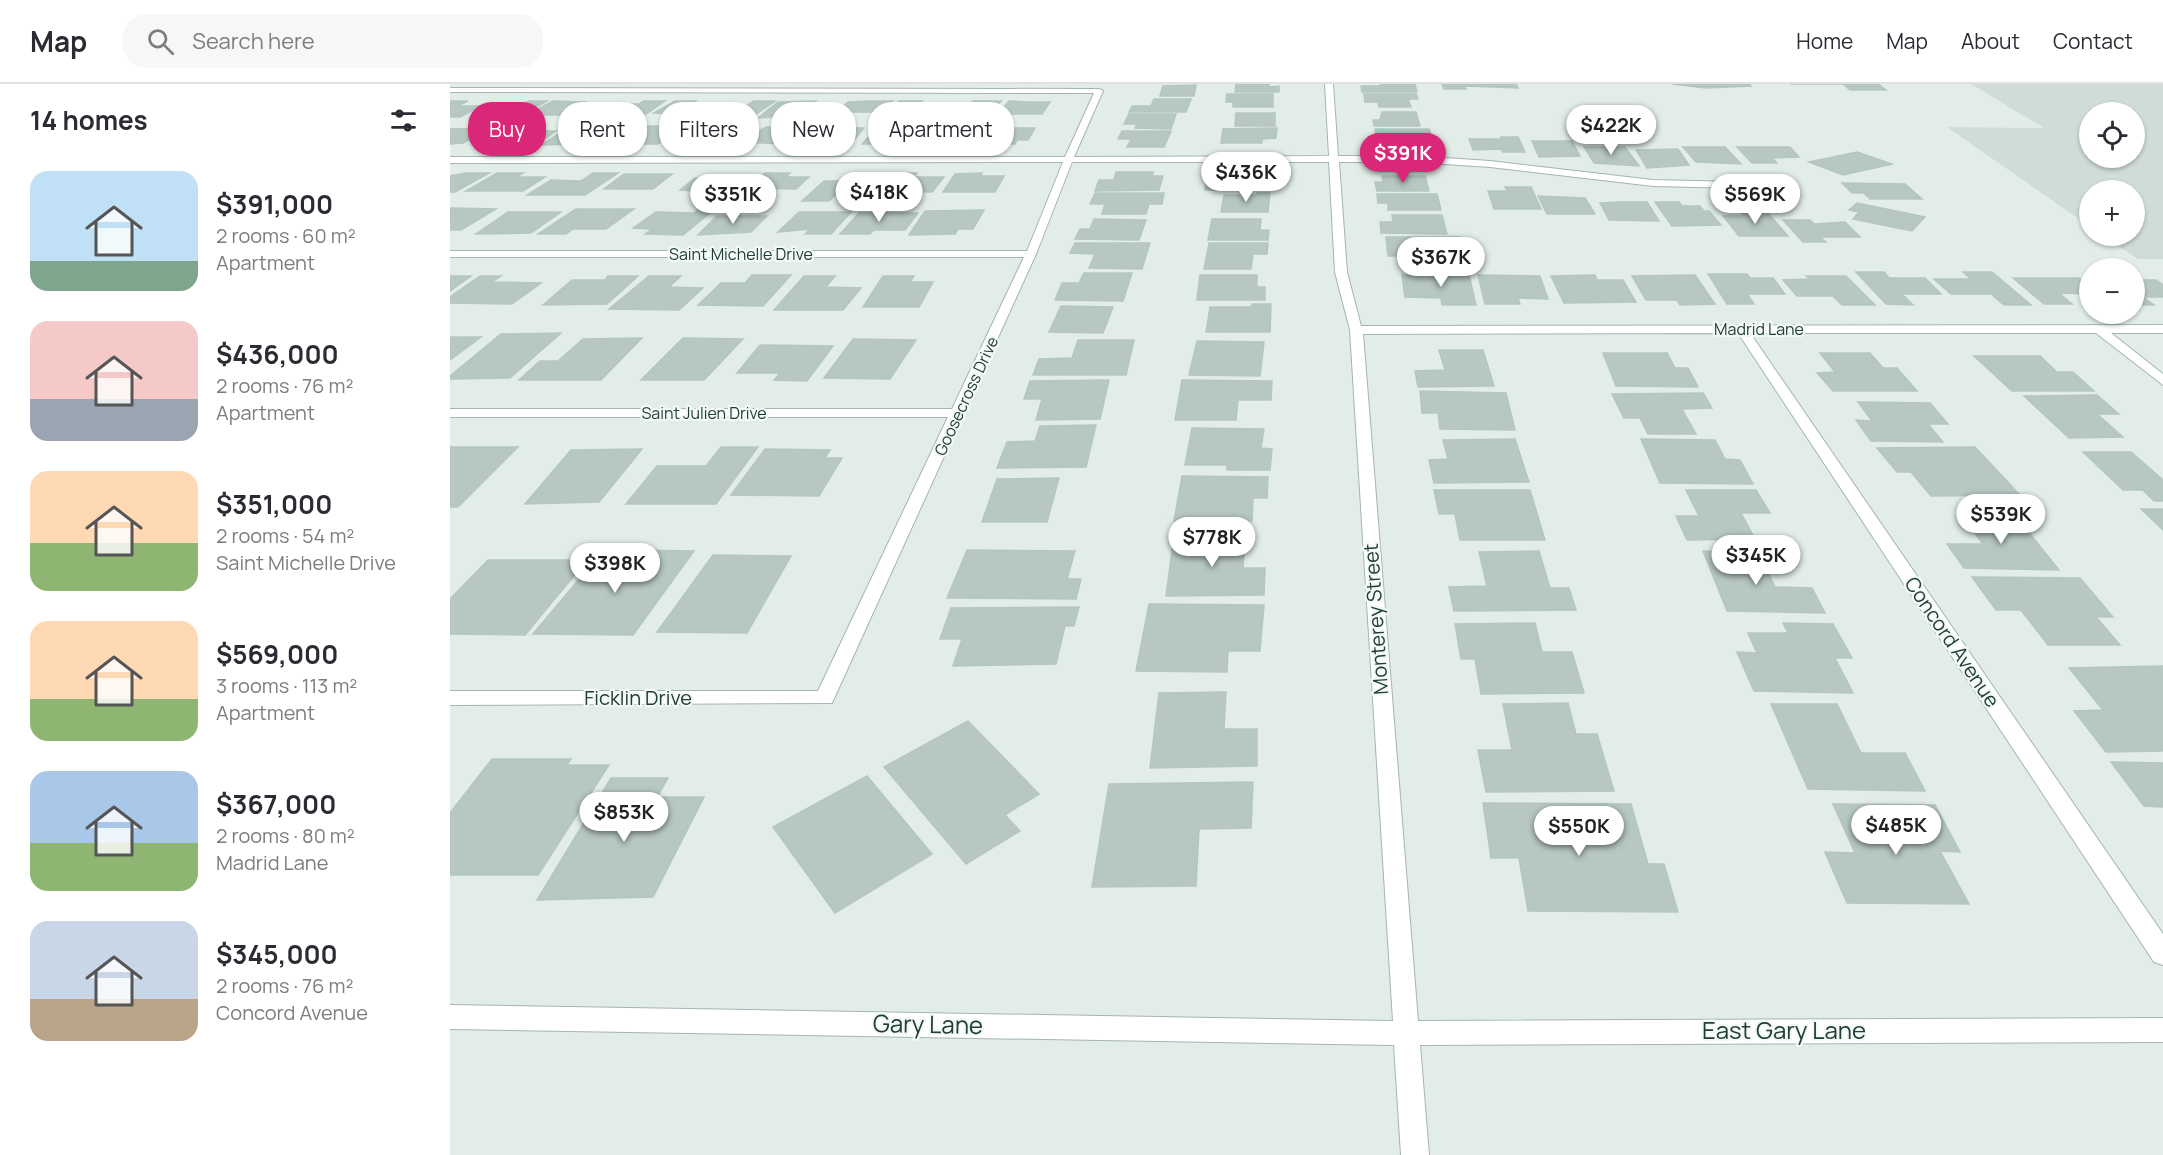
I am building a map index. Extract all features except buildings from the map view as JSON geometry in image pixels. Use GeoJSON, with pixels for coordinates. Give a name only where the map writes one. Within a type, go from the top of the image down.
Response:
{"type":"FeatureCollection","features":[{"type":"Feature","properties":{"kind":"street"},"geometry":{"type":"LineString","coordinates":[[450,90],[712,91],[721,84]]}},
{"type":"Feature","properties":{"kind":"street","name":"Monterey Street"},"geometry":{"type":"LineString","coordinates":[[1329,84],[1341,272],[1356,330],[1414,1155]]}},
{"type":"Feature","properties":{"kind":"street","name":"Goosecross Drive"},"geometry":{"type":"LineString","coordinates":[[712,91],[1099,91],[1068,160],[1031,254],[825,698]]}},
{"type":"Feature","properties":{"kind":"street"},"geometry":{"type":"LineString","coordinates":[[450,160],[1332,159],[1454,161],[1653,183],[1781,186]]}},
{"type":"Feature","properties":{"kind":"street","name":"Saint Michelle Drive"},"geometry":{"type":"LineString","coordinates":[[450,254],[1031,254]]}},
{"type":"Feature","properties":{"kind":"street","name":"Concord Avenue"},"geometry":{"type":"LineString","coordinates":[[1741,329],[2163,954]]}},
{"type":"Feature","properties":{"kind":"street"},"geometry":{"type":"LineString","coordinates":[[2099,329],[2163,381]]}},
{"type":"Feature","properties":{"kind":"street","name":"Madrid Lane"},"geometry":{"type":"LineString","coordinates":[[1356,330],[2163,329]]}},
{"type":"Feature","properties":{"kind":"street","name":"Saint Julien Drive"},"geometry":{"type":"LineString","coordinates":[[450,413],[957,413]]}},
{"type":"Feature","properties":{"kind":"street","name":"Ficklin Drive"},"geometry":{"type":"LineString","coordinates":[[450,698],[825,698]]}},
{"type":"Feature","properties":{"kind":"street","name":"Gary Lane"},"geometry":{"type":"LineString","coordinates":[[450,1017],[1405,1033]]}},
{"type":"Feature","properties":{"kind":"street","name":"East Gary Lane"},"geometry":{"type":"LineString","coordinates":[[1405,1033],[2163,1030]]}},
{"type":"Feature","properties":{"kind":"shaded area"},"geometry":{"type":"Polygon","coordinates":[[[1971,84],[2163,84],[2163,259],[2136,258],[2118,246],[2145,246],[2145,180],[2079,180],[2079,219],[1947,127],[2044,128],[1971,84]]]}}]}
